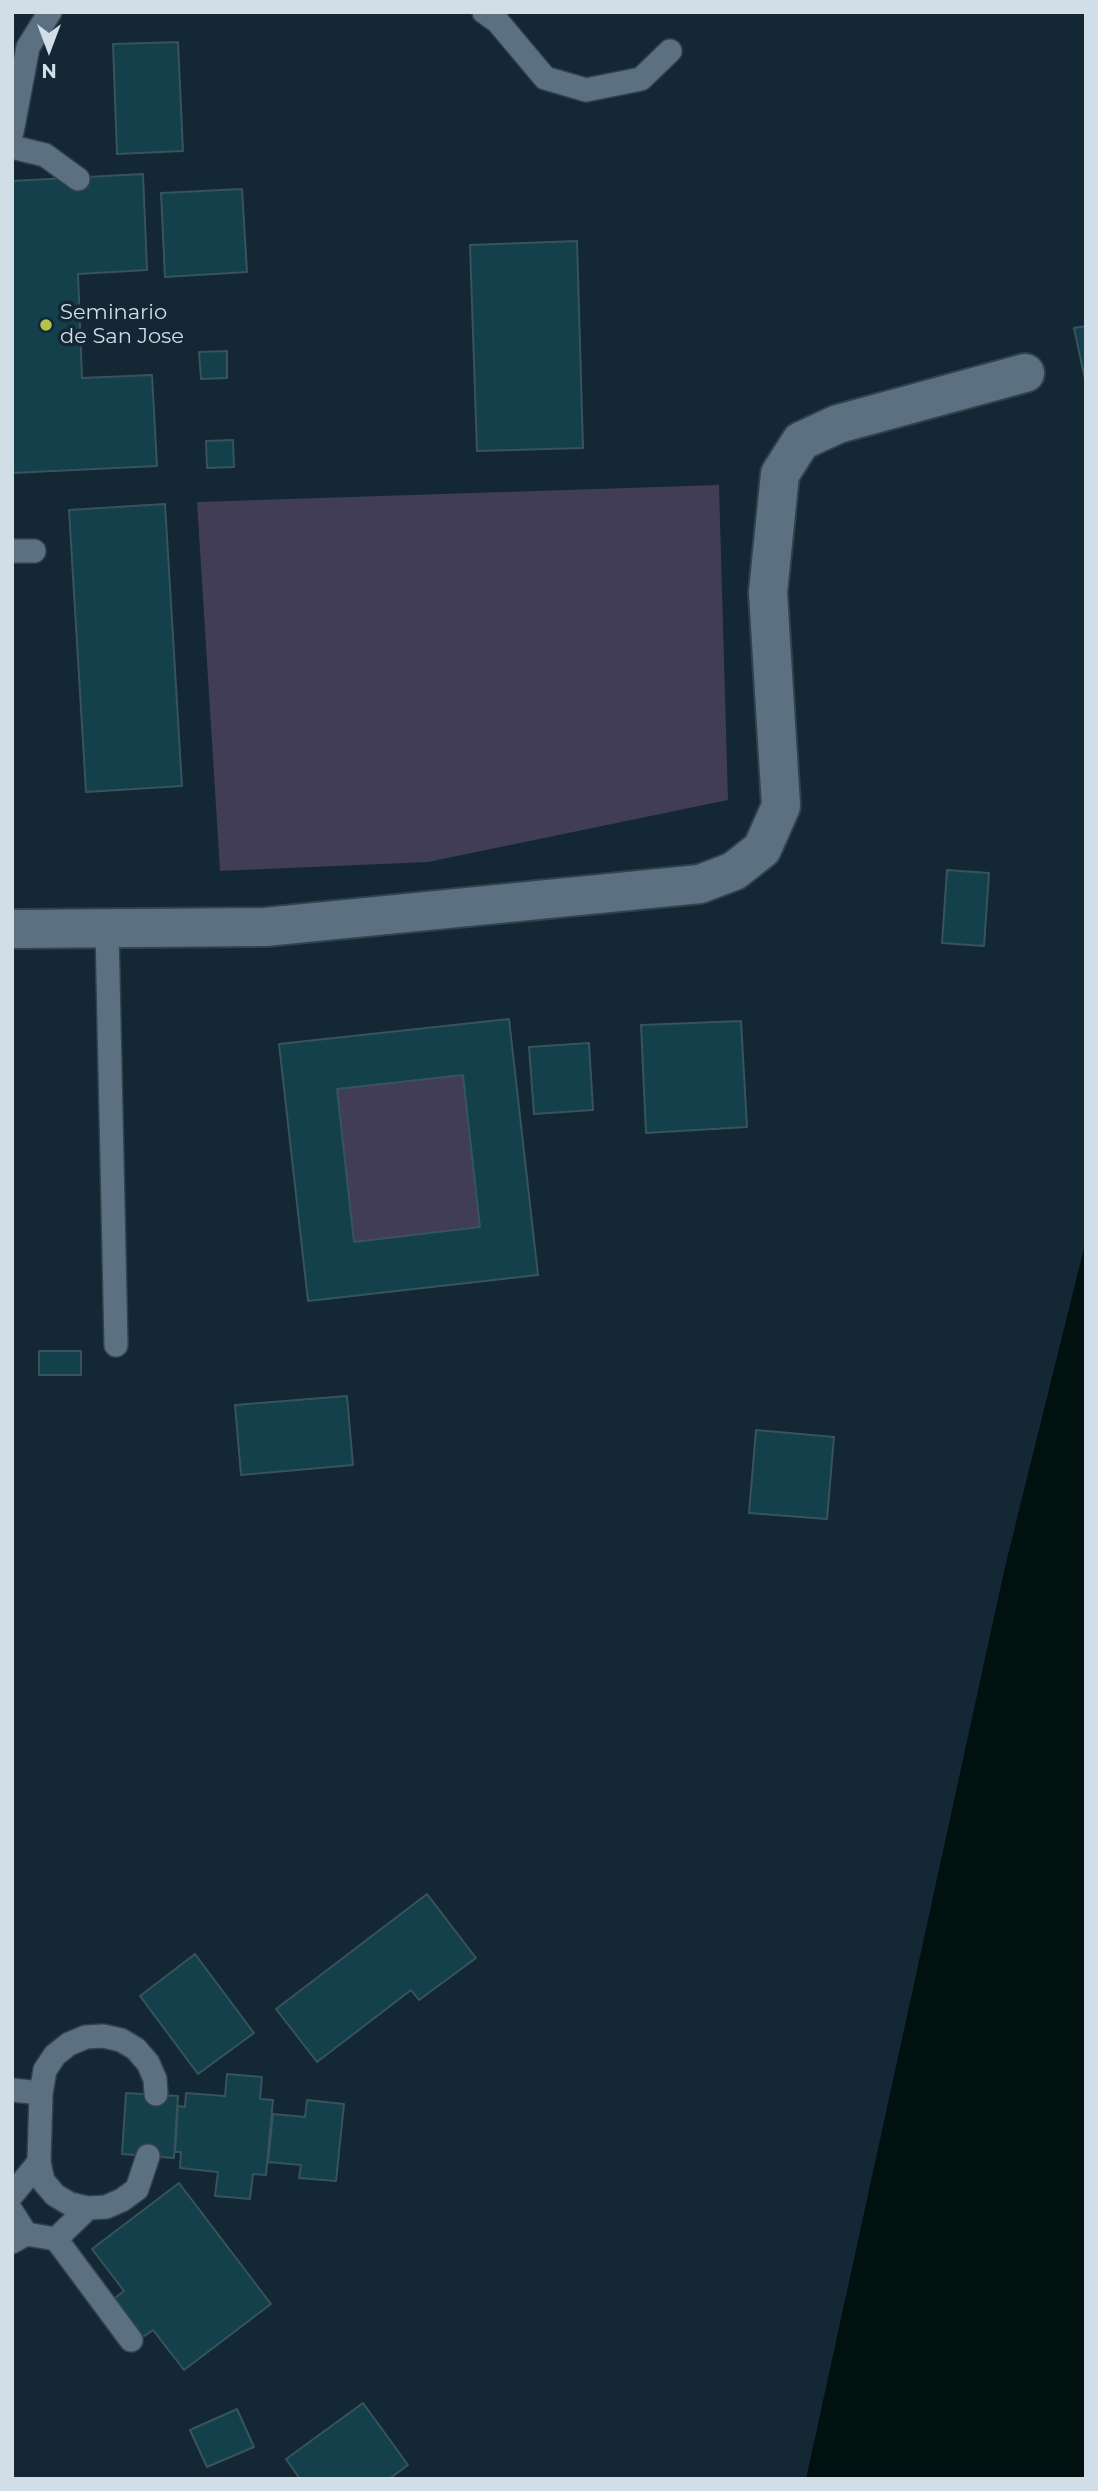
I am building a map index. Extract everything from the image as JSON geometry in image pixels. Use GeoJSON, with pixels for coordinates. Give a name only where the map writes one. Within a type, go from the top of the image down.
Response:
{"type":"FeatureCollection","features":[{"type":"Feature","properties":{"kind":"street"},"geometry":{"type":"LineString","coordinates":[[12,929],[265,927],[700,884],[734,871],[762,849],[781,806],[768,592],[780,474],[802,441],[838,424],[1025,373]]}},
{"type":"Feature","properties":{"kind":"lane"},"geometry":{"type":"LineString","coordinates":[[12,132],[28,47],[50,12]]}},
{"type":"Feature","properties":{"kind":"lane"},"geometry":{"type":"LineString","coordinates":[[484,12],[498,22],[545,78],[586,90],[641,79],[670,51]]}},
{"type":"Feature","properties":{"kind":"lane"},"geometry":{"type":"LineString","coordinates":[[12,147],[45,155],[78,179]]}},
{"type":"Feature","properties":{"kind":"lane"},"geometry":{"type":"LineString","coordinates":[[107,929],[116,1345]]}},
{"type":"Feature","properties":{"kind":"lane"},"geometry":{"type":"LineString","coordinates":[[148,2156],[137,2189],[122,2200],[106,2207],[88,2208],[70,2204],[55,2194],[43,2181],[39,2162],[41,2093],[45,2070],[55,2055],[69,2044],[86,2037],[103,2036],[121,2040],[136,2049],[148,2063],[155,2079],[156,2094]]}},
{"type":"Feature","properties":{"kind":"lane"},"geometry":{"type":"LineString","coordinates":[[12,2090],[41,2093]]}},
{"type":"Feature","properties":{"kind":"lane"},"geometry":{"type":"LineString","coordinates":[[12,2195],[39,2162]]}},
{"type":"Feature","properties":{"kind":"lane"},"geometry":{"type":"LineString","coordinates":[[12,2212],[19,2238],[56,2239],[88,2208]]}},
{"type":"Feature","properties":{"kind":"lane"},"geometry":{"type":"LineString","coordinates":[[56,2239],[131,2340]]}},
{"type":"Feature","properties":{"kind":"shaded area"},"geometry":{"type":"Polygon","coordinates":[[[719,485],[728,800],[428,862],[220,871],[197,502],[719,485]]]}},
{"type":"Feature","properties":{"kind":"shaded area"},"geometry":{"type":"Polygon","coordinates":[[[463,1075],[480,1227],[354,1242],[337,1089],[463,1075]]]}},
{"type":"Feature","properties":{"kind":"shaded area"},"geometry":{"type":"Polygon","coordinates":[[[1086,1240],[1086,2479],[806,2479],[1005,1567],[1086,1240]]]}},
{"type":"Feature","properties":{"kind":"building"},"geometry":{"type":"Polygon","coordinates":[[[178,42],[183,151],[117,154],[113,44],[178,42]]]}},
{"type":"Feature","properties":{"kind":"building","name":"Seminario de San Jose"},"geometry":{"type":"Polygon","coordinates":[[[143,174],[147,270],[78,274],[82,378],[152,375],[157,466],[12,473],[12,181],[143,174]]]}},
{"type":"Feature","properties":{"kind":"building"},"geometry":{"type":"Polygon","coordinates":[[[242,189],[247,272],[165,277],[161,193],[242,189]]]}},
{"type":"Feature","properties":{"kind":"building"},"geometry":{"type":"Polygon","coordinates":[[[577,241],[583,448],[477,451],[470,245],[577,241]]]}},
{"type":"Feature","properties":{"kind":"building"},"geometry":{"type":"Polygon","coordinates":[[[1086,326],[1086,384],[1074,328],[1086,326]]]}},
{"type":"Feature","properties":{"kind":"building"},"geometry":{"type":"Polygon","coordinates":[[[227,351],[227,378],[201,379],[199,352],[227,351]]]}},
{"type":"Feature","properties":{"kind":"building"},"geometry":{"type":"Polygon","coordinates":[[[233,440],[234,467],[207,468],[206,441],[233,440]]]}},
{"type":"Feature","properties":{"kind":"building"},"geometry":{"type":"Polygon","coordinates":[[[165,504],[182,786],[86,792],[69,510],[165,504]]]}},
{"type":"Feature","properties":{"kind":"building"},"geometry":{"type":"Polygon","coordinates":[[[947,870],[989,873],[984,946],[942,943],[947,870]]]}},
{"type":"Feature","properties":{"kind":"building"},"geometry":{"type":"Polygon","coordinates":[[[509,1019],[538,1275],[308,1301],[279,1044],[509,1019]],[[463,1075],[337,1089],[354,1242],[480,1227],[463,1075]]]}},
{"type":"Feature","properties":{"kind":"building"},"geometry":{"type":"Polygon","coordinates":[[[741,1021],[747,1127],[646,1133],[641,1025],[741,1021]]]}},
{"type":"Feature","properties":{"kind":"building"},"geometry":{"type":"Polygon","coordinates":[[[589,1043],[593,1110],[534,1114],[529,1047],[589,1043]]]}},
{"type":"Feature","properties":{"kind":"building"},"geometry":{"type":"Polygon","coordinates":[[[39,1351],[81,1351],[81,1375],[39,1375],[39,1351]]]}},
{"type":"Feature","properties":{"kind":"building"},"geometry":{"type":"Polygon","coordinates":[[[347,1396],[353,1465],[241,1475],[235,1405],[347,1396]]]}},
{"type":"Feature","properties":{"kind":"building"},"geometry":{"type":"Polygon","coordinates":[[[756,1430],[834,1437],[827,1519],[749,1513],[756,1430]]]}},
{"type":"Feature","properties":{"kind":"building"},"geometry":{"type":"Polygon","coordinates":[[[427,1894],[476,1958],[419,2000],[411,1990],[317,2062],[276,2009],[427,1894]]]}},
{"type":"Feature","properties":{"kind":"building"},"geometry":{"type":"Polygon","coordinates":[[[195,1954],[254,2033],[198,2074],[140,1996],[195,1954]]]}},
{"type":"Feature","properties":{"kind":"building"},"geometry":{"type":"Polygon","coordinates":[[[227,2074],[262,2077],[260,2099],[273,2100],[266,2175],[253,2174],[250,2199],[215,2196],[218,2172],[180,2168],[181,2152],[175,2152],[178,2106],[185,2107],[186,2093],[225,2096],[227,2074]]]}},
{"type":"Feature","properties":{"kind":"building"},"geometry":{"type":"Polygon","coordinates":[[[126,2093],[178,2096],[174,2158],[122,2154],[126,2093]]]}},
{"type":"Feature","properties":{"kind":"building"},"geometry":{"type":"Polygon","coordinates":[[[307,2100],[344,2104],[336,2181],[299,2178],[301,2165],[268,2162],[273,2114],[305,2117],[307,2100]]]}},
{"type":"Feature","properties":{"kind":"building"},"geometry":{"type":"Polygon","coordinates":[[[179,2183],[271,2304],[184,2370],[153,2330],[140,2339],[111,2301],[124,2291],[92,2249],[179,2183]]]}},
{"type":"Feature","properties":{"kind":"building"},"geometry":{"type":"Polygon","coordinates":[[[363,2403],[408,2465],[389,2479],[300,2479],[286,2459],[363,2403]]]}},
{"type":"Feature","properties":{"kind":"building"},"geometry":{"type":"Polygon","coordinates":[[[237,2409],[254,2447],[207,2467],[190,2430],[237,2409]]]}},
{"type":"Feature","properties":{"kind":"place","name":"Seminario de San Jose"},"geometry":{"type":"Point","coordinates":[46,325]}}]}
